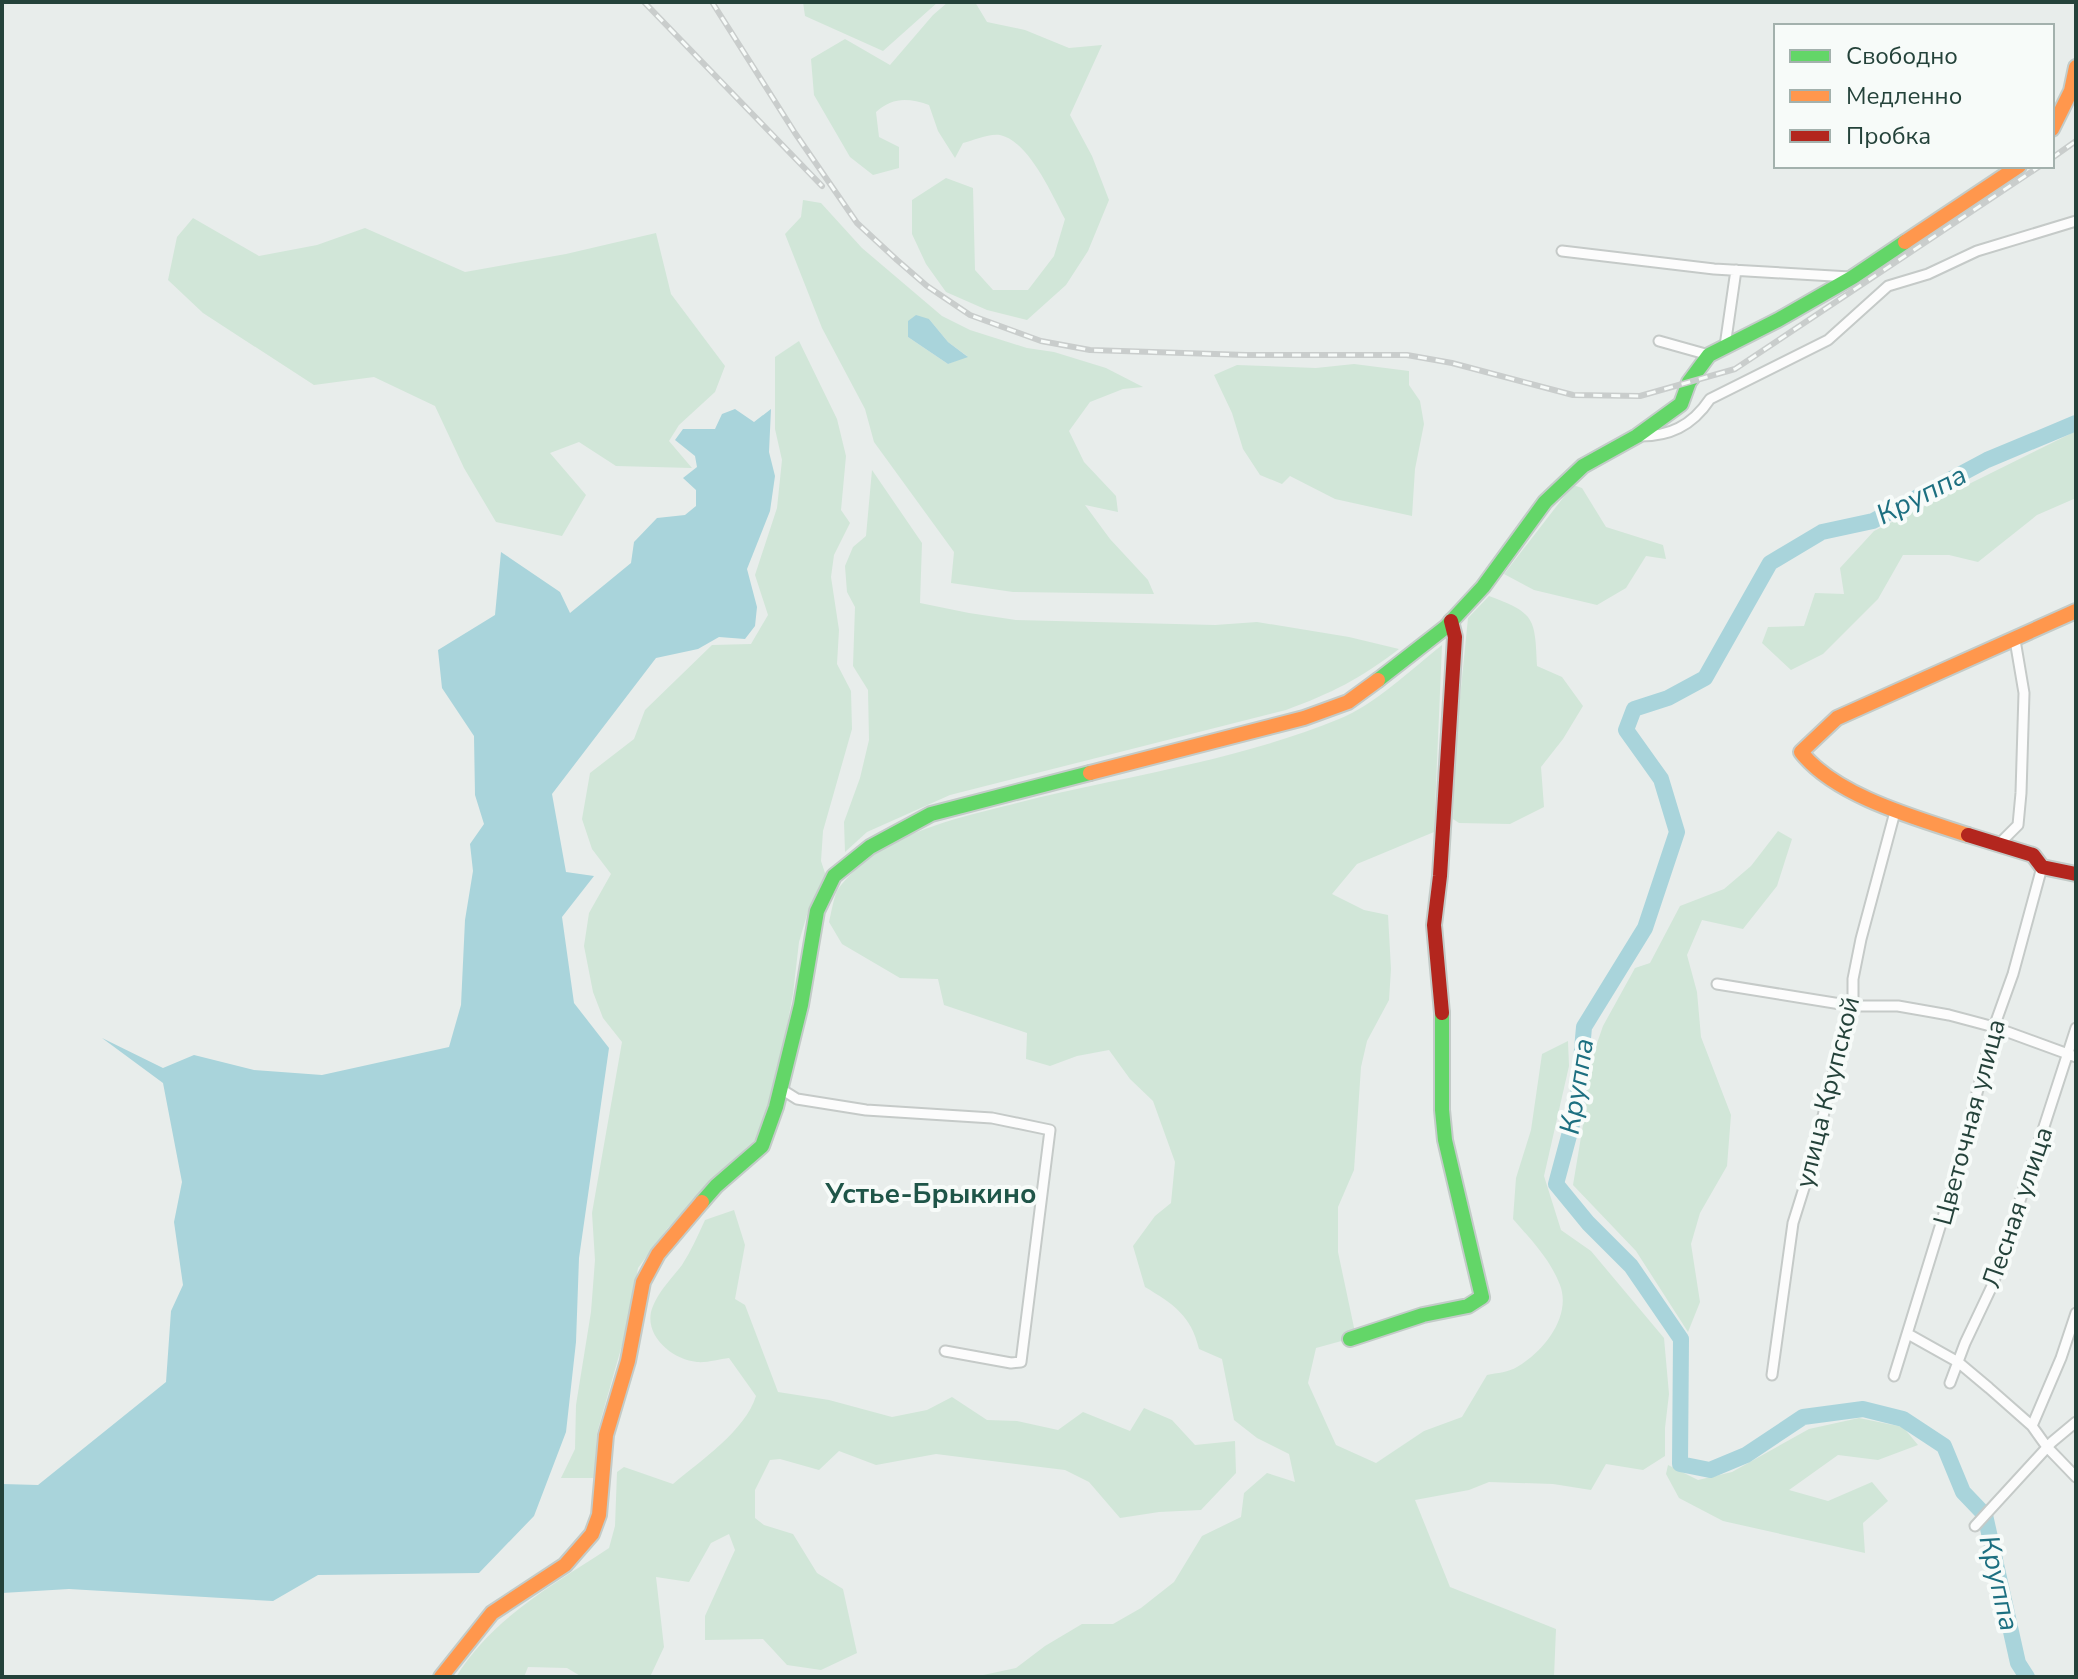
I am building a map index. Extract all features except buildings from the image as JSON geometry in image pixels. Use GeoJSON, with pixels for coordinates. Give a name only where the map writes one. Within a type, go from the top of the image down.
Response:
{"type":"FeatureCollection","features":[{"type":"Feature","properties":{"kind":"street"},"geometry":{"type":"LineString","coordinates":[[2054,125],[2074,90],[2076,67]]}},
{"type":"Feature","properties":{"kind":"street"},"geometry":{"type":"LineString","coordinates":[[441,1677],[492,1613],[565,1565],[592,1534],[599,1515],[606,1435],[628,1361],[643,1282],[658,1254],[684,1222],[716,1186],[762,1146],[781,1089],[801,1005],[817,911],[834,876],[870,847],[931,814],[1304,718],[1348,702],[1451,621],[1512,550],[1545,502],[1583,466],[1637,436],[1681,404],[1689,382],[1709,355],[1853,277],[2016,168]]}},
{"type":"Feature","properties":{"kind":"street"},"geometry":{"type":"LineString","coordinates":[[1637,436],[1660,437],[1698,417],[1710,399],[1828,340],[1888,286],[1928,274],[1977,251],[2076,221]]}},
{"type":"Feature","properties":{"kind":"street"},"geometry":{"type":"LineString","coordinates":[[1562,251],[1736,270],[1853,277]]}},
{"type":"Feature","properties":{"kind":"street"},"geometry":{"type":"LineString","coordinates":[[1725,346],[1736,270]]}},
{"type":"Feature","properties":{"kind":"street"},"geometry":{"type":"LineString","coordinates":[[1659,341],[1709,355]]}},
{"type":"Feature","properties":{"kind":"street"},"geometry":{"type":"LineString","coordinates":[[2076,611],[1837,718],[1801,752],[1815,770],[1895,812],[2033,855],[2042,867],[2076,874]]}},
{"type":"Feature","properties":{"kind":"street"},"geometry":{"type":"LineString","coordinates":[[1350,1339],[1423,1315],[1468,1306],[1482,1297],[1445,1140],[1442,1110],[1444,1032],[1434,925],[1440,876],[1455,637],[1451,621]]}},
{"type":"Feature","properties":{"kind":"street"},"geometry":{"type":"LineString","coordinates":[[1998,845],[2018,825],[2021,793],[2024,693],[2015,640]]}},
{"type":"Feature","properties":{"kind":"street","name":"улица Крупской"},"geometry":{"type":"LineString","coordinates":[[1772,1375],[1793,1223],[1853,1006],[1853,979],[1861,939],[1895,812]]}},
{"type":"Feature","properties":{"kind":"street","name":"Цветочная улица"},"geometry":{"type":"LineString","coordinates":[[1894,1376],[1956,1175],[1994,1027],[2013,974],[2042,867]]}},
{"type":"Feature","properties":{"kind":"street"},"geometry":{"type":"LineString","coordinates":[[1717,984],[1853,1006],[1898,1006],[1994,1027],[2072,1055]]}},
{"type":"Feature","properties":{"kind":"street","name":"Лесная улица"},"geometry":{"type":"LineString","coordinates":[[1950,1383],[1993,1284],[2072,1055],[2076,1028]]}},
{"type":"Feature","properties":{"kind":"street"},"geometry":{"type":"LineString","coordinates":[[781,1089],[797,1099],[866,1110],[970,1115],[1050,1130],[1021,1362],[1011,1363],[945,1351]]}},
{"type":"Feature","properties":{"kind":"street"},"geometry":{"type":"LineString","coordinates":[[2032,1426],[2076,1313]]}},
{"type":"Feature","properties":{"kind":"street"},"geometry":{"type":"LineString","coordinates":[[1908,1334],[1958,1362],[2032,1426],[2076,1477]]}},
{"type":"Feature","properties":{"kind":"street"},"geometry":{"type":"LineString","coordinates":[[1975,1526],[2047,1447],[2076,1422]]}},
{"type":"Feature","properties":{"kind":"green space"},"geometry":{"type":"Polygon","coordinates":[[[803,2],[938,2],[883,51],[805,16],[803,2]]]}},
{"type":"Feature","properties":{"kind":"green space"},"geometry":{"type":"Polygon","coordinates":[[[948,2],[975,2],[987,22],[1025,30],[1069,48],[1102,45],[1070,115],[1092,156],[1109,200],[1088,251],[1066,285],[1027,320],[987,310],[946,292],[926,264],[912,234],[912,200],[946,178],[973,188],[975,270],[993,290],[1028,290],[1054,256],[1065,219],[1046,183],[1021,147],[1011,139],[992,135],[963,143],[955,158],[938,131],[929,105],[895,101],[876,112],[879,137],[899,147],[899,168],[873,175],[850,157],[814,95],[811,59],[845,39],[890,65],[948,2]]]}},
{"type":"Feature","properties":{"kind":"green space"},"geometry":{"type":"Polygon","coordinates":[[[803,200],[821,203],[862,248],[942,316],[970,330],[1106,368],[1143,387],[1123,389],[1090,402],[1069,431],[1084,462],[1116,496],[1118,512],[1085,505],[1110,539],[1148,580],[1154,594],[1013,592],[951,583],[954,552],[874,442],[865,409],[822,328],[785,234],[801,217],[803,200]],[[929,319],[908,337],[948,364],[967,356],[948,342],[929,319]]]}},
{"type":"Feature","properties":{"kind":"green space"},"geometry":{"type":"Polygon","coordinates":[[[193,218],[259,256],[317,245],[365,228],[465,272],[566,254],[656,233],[671,294],[725,366],[715,392],[679,425],[669,441],[692,468],[616,466],[579,442],[550,453],[586,495],[562,536],[496,522],[464,468],[435,406],[374,377],[314,385],[203,313],[168,280],[177,237],[193,218]]]}},
{"type":"Feature","properties":{"kind":"green space"},"geometry":{"type":"Polygon","coordinates":[[[799,341],[837,419],[846,456],[841,510],[850,523],[834,555],[831,577],[839,630],[837,664],[851,691],[852,729],[823,831],[821,861],[826,876],[809,908],[799,942],[780,1063],[756,1139],[667,1229],[638,1268],[630,1317],[597,1433],[594,1478],[561,1478],[575,1449],[576,1405],[591,1312],[595,1260],[592,1213],[622,1042],[603,1018],[593,992],[584,946],[589,913],[611,874],[592,849],[582,819],[590,773],[634,739],[645,710],[712,645],[751,644],[768,615],[755,575],[777,508],[782,460],[775,429],[775,357],[799,341]]]}},
{"type":"Feature","properties":{"kind":"green space"},"geometry":{"type":"Polygon","coordinates":[[[1354,364],[1409,371],[1409,385],[1420,401],[1424,424],[1415,469],[1412,516],[1335,499],[1290,476],[1282,484],[1260,475],[1243,449],[1232,413],[1214,375],[1237,365],[1316,368],[1354,364]]]}},
{"type":"Feature","properties":{"kind":"green space"},"geometry":{"type":"Polygon","coordinates":[[[2076,431],[2076,498],[2037,515],[1978,562],[1949,555],[1903,555],[1878,599],[1823,654],[1791,670],[1762,643],[1768,627],[1804,626],[1815,593],[1844,594],[1840,568],[1874,531],[2076,431]]]}},
{"type":"Feature","properties":{"kind":"green space"},"geometry":{"type":"Polygon","coordinates":[[[872,470],[922,543],[920,603],[1016,620],[1215,625],[1257,622],[1349,637],[1399,649],[1345,684],[1286,710],[950,795],[867,832],[845,852],[844,822],[860,778],[869,740],[868,690],[853,666],[855,607],[847,592],[845,566],[853,547],[866,536],[872,470]]]}},
{"type":"Feature","properties":{"kind":"green space"},"geometry":{"type":"Polygon","coordinates":[[[1573,485],[1582,488],[1606,527],[1663,545],[1666,559],[1646,556],[1626,588],[1597,605],[1534,590],[1504,574],[1573,485]]]}},
{"type":"Feature","properties":{"kind":"green space"},"geometry":{"type":"Polygon","coordinates":[[[1489,596],[1516,607],[1530,619],[1537,666],[1562,677],[1583,706],[1541,767],[1544,807],[1510,824],[1459,823],[1453,819],[1455,748],[1468,618],[1489,596]]]}},
{"type":"Feature","properties":{"kind":"green space"},"geometry":{"type":"Polygon","coordinates":[[[1442,645],[1434,832],[1357,864],[1332,894],[1364,910],[1388,915],[1391,969],[1389,1000],[1367,1041],[1361,1067],[1354,1170],[1338,1207],[1338,1252],[1356,1337],[1316,1348],[1308,1383],[1336,1445],[1376,1463],[1424,1431],[1462,1417],[1487,1375],[1517,1367],[1545,1343],[1559,1321],[1563,1297],[1551,1267],[1513,1219],[1516,1178],[1531,1130],[1542,1054],[1568,1041],[1569,1066],[1544,1176],[1561,1230],[1591,1251],[1664,1338],[1669,1394],[1665,1456],[1643,1470],[1606,1464],[1591,1490],[1553,1484],[1489,1482],[1469,1490],[1415,1500],[1450,1587],[1556,1629],[1554,1677],[974,1677],[1016,1668],[1082,1624],[1113,1624],[1141,1608],[1174,1582],[1202,1536],[1241,1517],[1244,1493],[1267,1473],[1295,1482],[1289,1454],[1257,1438],[1234,1420],[1222,1359],[1199,1349],[1191,1327],[1180,1312],[1145,1287],[1133,1246],[1155,1216],[1171,1203],[1175,1162],[1153,1101],[1130,1079],[1109,1050],[1077,1056],[1050,1066],[1026,1059],[1027,1033],[944,1005],[938,979],[900,978],[842,944],[829,922],[836,893],[846,879],[870,858],[901,839],[934,826],[1047,796],[1216,758],[1339,719],[1379,696],[1442,645]]]}},
{"type":"Feature","properties":{"kind":"green space"},"geometry":{"type":"Polygon","coordinates":[[[1778,831],[1792,839],[1777,886],[1743,929],[1702,920],[1687,955],[1697,992],[1701,1037],[1731,1115],[1727,1166],[1700,1213],[1691,1244],[1700,1302],[1688,1332],[1636,1251],[1573,1185],[1584,1119],[1587,1072],[1603,1026],[1635,968],[1650,963],[1680,906],[1724,889],[1751,866],[1778,831]]]}},
{"type":"Feature","properties":{"kind":"green space"},"geometry":{"type":"Polygon","coordinates":[[[734,1210],[745,1245],[735,1299],[745,1305],[778,1392],[829,1400],[892,1417],[927,1410],[952,1397],[987,1420],[1017,1421],[1058,1430],[1083,1412],[1130,1431],[1144,1408],[1172,1420],[1195,1445],[1235,1441],[1236,1473],[1201,1510],[1120,1518],[1089,1482],[1065,1470],[936,1454],[876,1465],[839,1451],[819,1470],[780,1459],[770,1460],[755,1490],[755,1518],[764,1525],[793,1534],[817,1573],[843,1589],[857,1653],[821,1670],[787,1665],[763,1639],[705,1640],[705,1616],[735,1550],[729,1534],[711,1543],[689,1582],[656,1577],[664,1647],[650,1677],[582,1677],[567,1668],[528,1667],[524,1677],[456,1677],[487,1637],[505,1620],[609,1548],[615,1526],[617,1472],[624,1467],[673,1484],[732,1433],[750,1409],[756,1396],[729,1358],[701,1362],[678,1356],[661,1344],[651,1326],[650,1316],[656,1300],[682,1265],[705,1220],[734,1210]]]}},
{"type":"Feature","properties":{"kind":"green space"},"geometry":{"type":"Polygon","coordinates":[[[1859,1418],[1903,1427],[1918,1445],[1878,1460],[1838,1455],[1789,1490],[1828,1501],[1872,1482],[1888,1501],[1863,1523],[1865,1553],[1723,1521],[1679,1498],[1666,1474],[1668,1465],[1698,1480],[1732,1472],[1809,1429],[1859,1418]]]}},
{"type":"Feature","properties":{"kind":"water"},"geometry":{"type":"Polygon","coordinates":[[[916,315],[929,319],[948,342],[968,357],[948,364],[908,337],[908,321],[916,315]]]}},
{"type":"Feature","properties":{"kind":"water"},"geometry":{"type":"Polygon","coordinates":[[[735,409],[754,422],[771,409],[769,452],[775,476],[770,511],[747,569],[757,607],[755,626],[745,639],[719,637],[698,649],[656,658],[552,794],[566,872],[594,876],[562,917],[574,1003],[609,1048],[579,1258],[576,1342],[566,1432],[534,1516],[479,1573],[318,1575],[273,1601],[69,1589],[2,1593],[2,1484],[38,1485],[166,1382],[171,1311],[183,1285],[174,1222],[182,1182],[163,1083],[102,1038],[163,1068],[194,1055],[254,1070],[322,1075],[449,1047],[461,1005],[465,920],[473,871],[470,844],[484,824],[475,795],[474,736],[442,688],[438,650],[495,615],[501,552],[560,592],[570,613],[631,563],[634,542],[657,518],[685,515],[696,506],[696,490],[683,478],[697,467],[695,456],[675,440],[683,429],[715,429],[722,414],[735,409]]]}},
{"type":"Feature","properties":{"kind":"waterway","name":"Круппа"},"geometry":{"type":"LineString","coordinates":[[2027,1677],[2018,1663],[1985,1515],[1963,1492],[1944,1446],[1903,1419],[1863,1409],[1803,1417],[1746,1455],[1710,1470],[1680,1464],[1681,1339],[1631,1266],[1588,1223],[1556,1184],[1577,1106],[1584,1027],[1645,928],[1677,832],[1661,779],[1626,730],[1634,709],[1668,698],[1705,678],[1770,563],[1822,532],[1873,521],[1987,460],[2076,423]]}},
{"type":"Feature","properties":{"kind":"railway"},"geometry":{"type":"LineString","coordinates":[[644,2],[822,186]]}},
{"type":"Feature","properties":{"kind":"railway"},"geometry":{"type":"LineString","coordinates":[[712,2],[795,133],[857,223],[897,260],[927,286],[970,315],[1041,341],[1090,350],[1246,355],[1407,355],[1452,363],[1573,395],[1640,396],[1735,369],[2037,168]]}},
{"type":"Feature","properties":{"kind":"railway"},"geometry":{"type":"LineString","coordinates":[[2054,157],[2076,141]]}},
{"type":"Feature","properties":{"kind":"traffic: fast"},"geometry":{"type":"LineString","coordinates":[[1378,680],[1446,627],[1483,587],[1545,502],[1583,466],[1637,436],[1681,404],[1689,382],[1709,355],[1853,277],[1905,242]]}},
{"type":"Feature","properties":{"kind":"traffic: fast"},"geometry":{"type":"LineString","coordinates":[[702,1202],[762,1146],[776,1107],[801,1005],[817,911],[834,876],[870,847],[931,814],[1090,773]]}},
{"type":"Feature","properties":{"kind":"traffic: fast"},"geometry":{"type":"LineString","coordinates":[[1350,1339],[1423,1315],[1468,1306],[1482,1297],[1445,1140],[1442,1013]]}},
{"type":"Feature","properties":{"kind":"traffic: slow"},"geometry":{"type":"LineString","coordinates":[[2054,125],[2071,91],[2076,67]]}},
{"type":"Feature","properties":{"kind":"traffic: slow"},"geometry":{"type":"LineString","coordinates":[[1905,242],[2016,168]]}},
{"type":"Feature","properties":{"kind":"traffic: slow"},"geometry":{"type":"LineString","coordinates":[[1968,835],[1901,813],[1855,793],[1816,768],[1801,752],[1837,718],[2076,611]]}},
{"type":"Feature","properties":{"kind":"traffic: slow"},"geometry":{"type":"LineString","coordinates":[[1090,773],[1304,718],[1348,702],[1378,680]]}},
{"type":"Feature","properties":{"kind":"traffic: slow"},"geometry":{"type":"LineString","coordinates":[[441,1677],[492,1613],[565,1565],[592,1534],[599,1515],[606,1435],[628,1361],[643,1282],[658,1254],[702,1202]]}},
{"type":"Feature","properties":{"kind":"traffic: jam"},"geometry":{"type":"LineString","coordinates":[[1442,1013],[1434,925],[1440,876],[1455,637],[1451,621]]}},
{"type":"Feature","properties":{"kind":"traffic: jam"},"geometry":{"type":"LineString","coordinates":[[1968,835],[2033,855],[2042,867],[2076,874]]}},
{"type":"Feature","properties":{"kind":"district","name":"Устье-Брыкино"},"geometry":{"type":"Point","coordinates":[931,1193]}}]}
